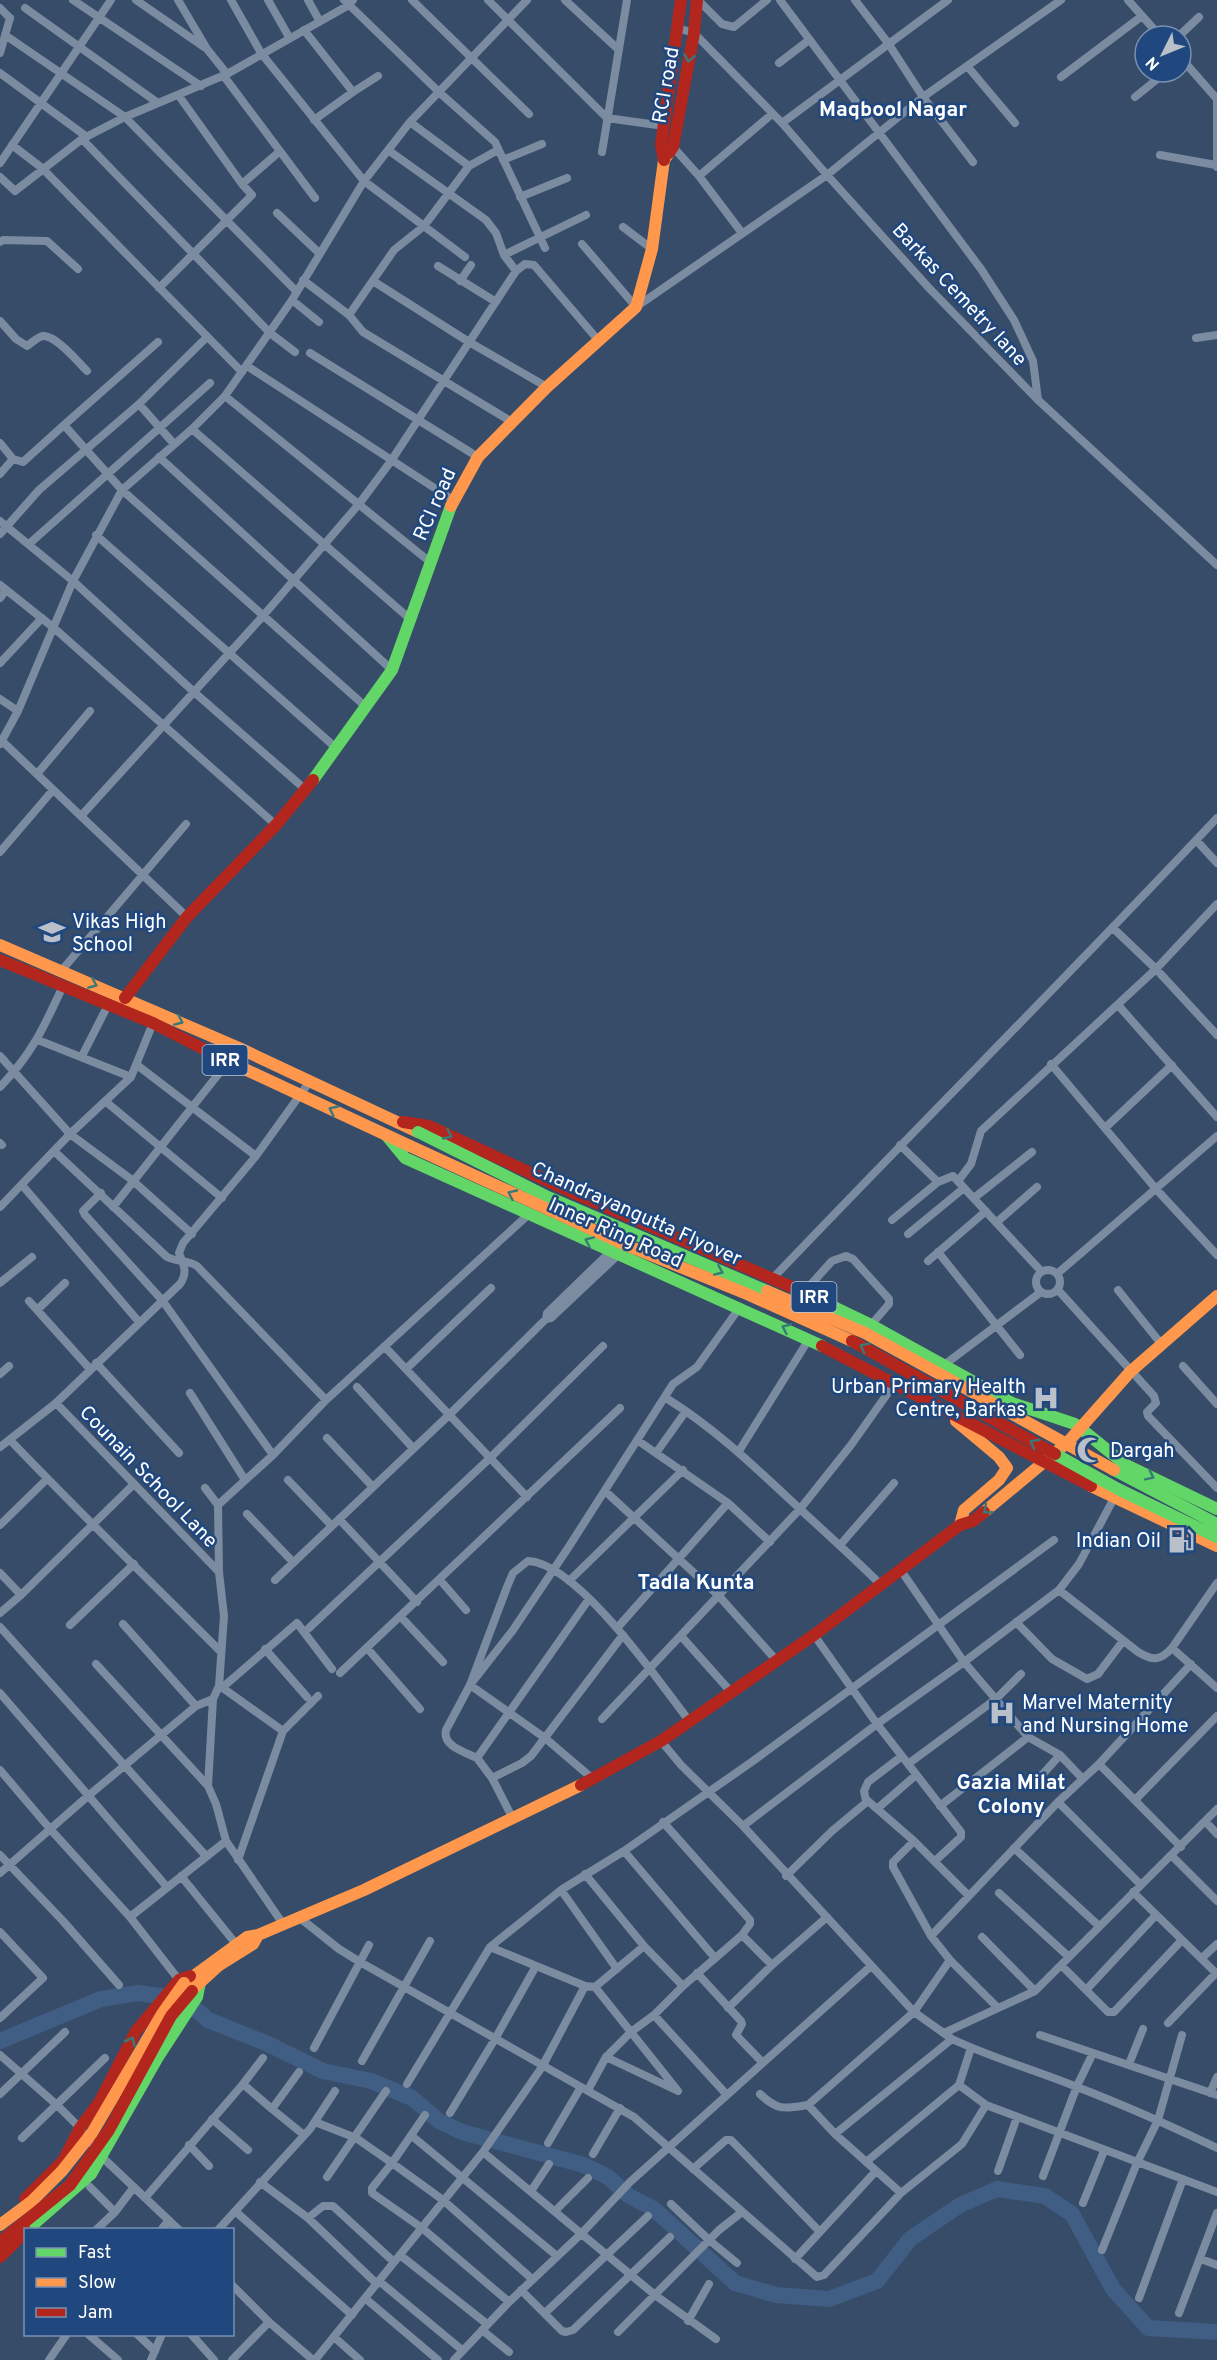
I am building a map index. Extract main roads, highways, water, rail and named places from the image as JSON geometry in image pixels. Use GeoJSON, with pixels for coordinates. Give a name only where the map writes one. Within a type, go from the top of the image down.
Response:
{"type":"FeatureCollection","features":[{"type":"Feature","properties":{"kind":"main road"},"geometry":{"type":"LineString","coordinates":[[667,146],[664,126],[681,0]]}},
{"type":"Feature","properties":{"kind":"main road","name":"RCI road"},"geometry":{"type":"LineString","coordinates":[[125,998],[187,917],[276,825],[306,790],[392,670],[453,501],[478,457],[547,387],[636,307],[652,249],[664,160],[694,33],[697,0]]}},
{"type":"Feature","properties":{"kind":"main road","name":"Inner Ring Road"},"geometry":{"type":"LineString","coordinates":[[0,945],[125,998],[392,1120],[429,1126],[587,1198],[804,1292],[871,1325],[1012,1403],[1075,1424],[1126,1465],[1217,1509]]}},
{"type":"Feature","properties":{"kind":"main road","name":"Inner Ring Road"},"geometry":{"type":"LineString","coordinates":[[0,960],[153,1023],[228,1062],[386,1135],[405,1158],[614,1253],[740,1306],[809,1339],[1044,1463],[1217,1546]]}},
{"type":"Feature","properties":{"kind":"main road","name":"Chandrayangutta Flyover"},"geometry":{"type":"LineString","coordinates":[[392,1120],[548,1197],[865,1334],[1054,1439],[1217,1524]]}},
{"type":"Feature","properties":{"kind":"main road","name":"Chandrayangutta Flyover"},"geometry":{"type":"LineString","coordinates":[[386,1135],[606,1236],[747,1294],[861,1345],[1118,1489],[1217,1537]]}},
{"type":"Feature","properties":{"kind":"main road"},"geometry":{"type":"LineString","coordinates":[[0,2226],[32,2201],[62,2171],[92,2133],[162,2014],[189,1984],[236,1944],[247,1937],[258,1935],[364,1890],[593,1779],[690,1722],[814,1635],[960,1525],[973,1521],[1044,1463],[1081,1428],[1130,1372],[1217,1296]]}},
{"type":"Feature","properties":{"kind":"main road"},"geometry":{"type":"LineString","coordinates":[[927,1355],[905,1389],[920,1402],[962,1424],[999,1457],[1007,1468],[999,1480],[964,1510],[960,1525]]}},
{"type":"Feature","properties":{"kind":"main road"},"geometry":{"type":"LineString","coordinates":[[0,2220],[29,2196],[63,2161],[80,2128],[100,2101],[136,2031],[154,2008],[253,1944],[258,1935]]}},
{"type":"Feature","properties":{"kind":"main road"},"geometry":{"type":"LineString","coordinates":[[28,2228],[91,2174],[179,2024],[189,1984]]}},
{"type":"Feature","properties":{"kind":"main road"},"geometry":{"type":"LineString","coordinates":[[0,2242],[75,2179],[109,2130],[189,1984]]}},
{"type":"Feature","properties":{"kind":"main road"},"geometry":{"type":"LineString","coordinates":[[0,2257],[24,2232]]}},
{"type":"Feature","properties":{"kind":"waterway"},"geometry":{"type":"LineString","coordinates":[[0,2041],[101,1999],[138,1993],[175,1998],[208,2020],[268,2044],[323,2071],[371,2081],[412,2098],[439,2121],[462,2132],[584,2165],[608,2177],[629,2196],[654,2209],[735,2283],[776,2295],[829,2299],[877,2281],[910,2239],[960,2205],[997,2189],[1045,2196],[1072,2214],[1113,2289],[1148,2328],[1217,2332]]}},
{"type":"Feature","properties":{"kind":"place","name":"Vikas High School"},"geometry":{"type":"Point","coordinates":[52,932]}},
{"type":"Feature","properties":{"kind":"place","name":"Urban Primary Health Centre, Barkas"},"geometry":{"type":"Point","coordinates":[1046,1398]}},
{"type":"Feature","properties":{"kind":"place","name":"Dargah"},"geometry":{"type":"Point","coordinates":[1090,1450]}},
{"type":"Feature","properties":{"kind":"place","name":"Indian Oil"},"geometry":{"type":"Point","coordinates":[1181,1540]}},
{"type":"Feature","properties":{"kind":"place","name":"Marvel Maternity and Nursing Home"},"geometry":{"type":"Point","coordinates":[1002,1713]}},
{"type":"Feature","properties":{"kind":"district","name":"Maqbool Nagar"},"geometry":{"type":"Point","coordinates":[893,109]}},
{"type":"Feature","properties":{"kind":"district","name":"Tadla Kunta"},"geometry":{"type":"Point","coordinates":[696,1582]}},
{"type":"Feature","properties":{"kind":"district","name":"Gazia Milat Colony"},"geometry":{"type":"Point","coordinates":[1011,1794]}}]}
